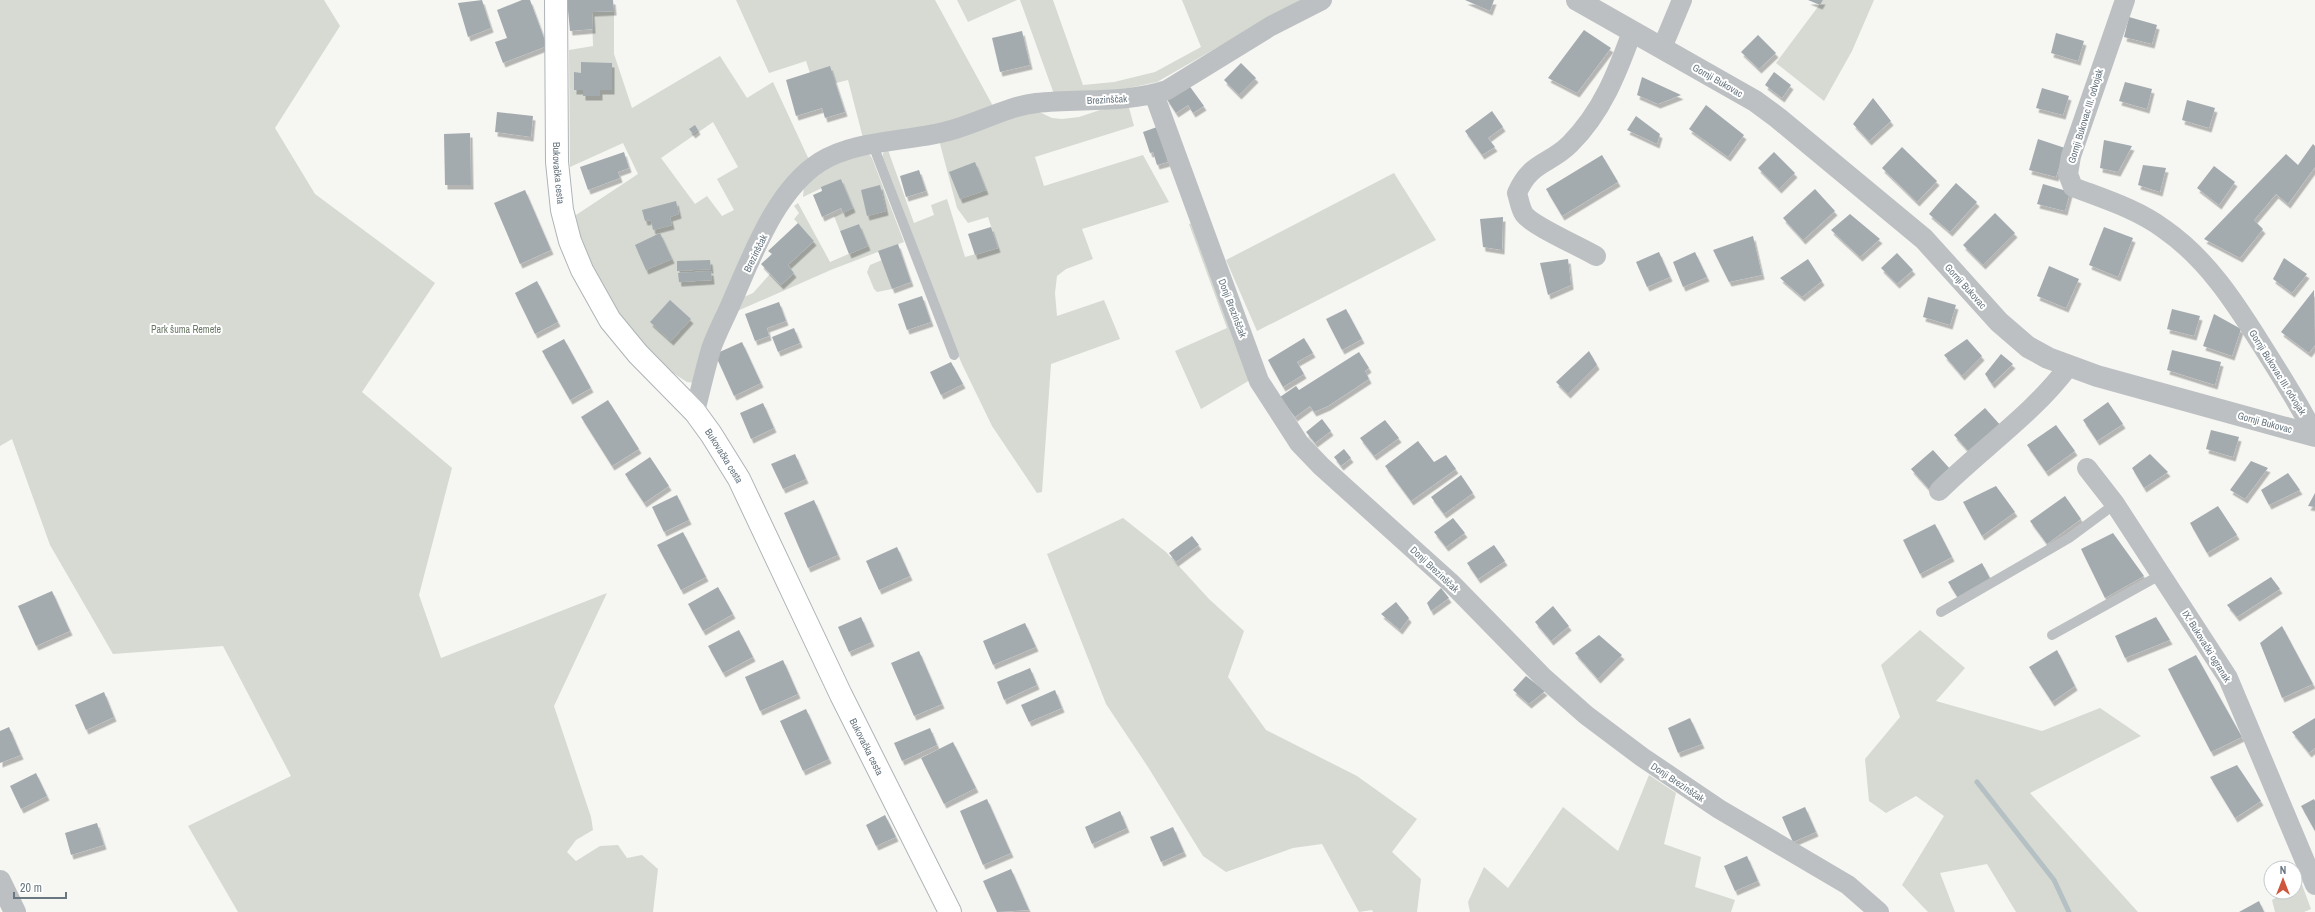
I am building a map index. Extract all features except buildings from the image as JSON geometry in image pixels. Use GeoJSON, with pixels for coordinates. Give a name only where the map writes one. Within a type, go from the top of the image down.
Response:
{"type":"FeatureCollection","features":[{"type":"Feature","properties":{"kind":"main road","name":"Bukovačka cesta"},"geometry":{"type":"LineString","coordinates":[[556,0],[557,162],[562,210],[570,241],[582,270],[610,320],[638,354],[695,412],[712,434],[739,479],[840,695],[950,912]]}},
{"type":"Feature","properties":{"kind":"street","name":"Brezinščak"},"geometry":{"type":"LineString","coordinates":[[695,412],[712,348],[753,254],[778,206],[803,175],[820,162],[837,154],[873,145],[946,132],[1021,105],[1128,99],[1167,90],[1271,26],[1322,0]]}},
{"type":"Feature","properties":{"kind":"street","name":"Gornji Bukovac"},"geometry":{"type":"LineString","coordinates":[[1576,0],[1755,101],[1778,118],[1924,239],[2014,336],[2041,355],[2068,367],[2164,396],[2315,436]]}},
{"type":"Feature","properties":{"kind":"street"},"geometry":{"type":"LineString","coordinates":[[1662,48],[1682,0]]}},
{"type":"Feature","properties":{"kind":"street","name":"Gornji Bukovac III. odvojak"},"geometry":{"type":"LineString","coordinates":[[2124,0],[2071,156],[2068,174],[2073,188],[2132,210],[2164,228],[2193,251],[2229,294],[2296,400],[2315,436]]}},
{"type":"Feature","properties":{"kind":"street"},"geometry":{"type":"LineString","coordinates":[[1596,256],[1542,228],[1524,214],[1517,193],[1523,178],[1535,166],[1568,145],[1593,118],[1614,81],[1632,32]]}},
{"type":"Feature","properties":{"kind":"street","name":"Donji Brezinščak"},"geometry":{"type":"LineString","coordinates":[[1154,94],[1260,381],[1299,443],[1321,466],[1452,584],[1543,677],[1586,715],[1642,757],[1719,809],[1848,885],[1879,912]]}},
{"type":"Feature","properties":{"kind":"street"},"geometry":{"type":"LineString","coordinates":[[1939,491],[2052,388],[2068,367]]}},
{"type":"Feature","properties":{"kind":"street","name":"IX. Bukovački ogranak"},"geometry":{"type":"LineString","coordinates":[[2087,468],[2115,504],[2162,574],[2228,678],[2315,885]]}},
{"type":"Feature","properties":{"kind":"street"},"geometry":{"type":"LineString","coordinates":[[0,881],[15,912]]}},
{"type":"Feature","properties":{"kind":"lane"},"geometry":{"type":"LineString","coordinates":[[873,145],[954,355]]}},
{"type":"Feature","properties":{"kind":"lane"},"geometry":{"type":"LineString","coordinates":[[1941,612],[2069,538],[2115,504]]}},
{"type":"Feature","properties":{"kind":"lane"},"geometry":{"type":"LineString","coordinates":[[2052,635],[2162,574]]}},
{"type":"Feature","properties":{"kind":"green space","name":"Park šuma Remete"},"geometry":{"type":"Polygon","coordinates":[[[0,0],[324,0],[340,26],[275,128],[315,194],[435,283],[362,392],[452,468],[419,595],[441,658],[607,593],[554,706],[591,817],[593,830],[576,840],[567,852],[576,861],[600,846],[618,845],[627,858],[642,855],[658,869],[653,912],[238,912],[188,826],[291,776],[223,646],[113,654],[50,545],[12,439],[0,446],[0,0]]]}},
{"type":"Feature","properties":{"kind":"green space"},"geometry":{"type":"Polygon","coordinates":[[[736,0],[935,0],[993,106],[949,125],[863,138],[848,80],[836,83],[810,73],[806,61],[769,73],[736,0]]]}},
{"type":"Feature","properties":{"kind":"green space"},"geometry":{"type":"Polygon","coordinates":[[[957,0],[1017,0],[968,22],[957,0]]]}},
{"type":"Feature","properties":{"kind":"green space"},"geometry":{"type":"Polygon","coordinates":[[[1020,0],[1053,0],[1083,85],[1114,82],[1155,72],[1201,47],[1182,0],[1300,0],[1157,82],[1115,91],[1054,94],[1020,0]]]}},
{"type":"Feature","properties":{"kind":"green space"},"geometry":{"type":"Polygon","coordinates":[[[1823,0],[1874,0],[1852,51],[1824,101],[1776,63],[1823,0]]]}},
{"type":"Feature","properties":{"kind":"green space"},"geometry":{"type":"Polygon","coordinates":[[[614,11],[614,54],[632,108],[720,56],[747,98],[773,82],[810,162],[695,383],[687,382],[673,373],[625,325],[588,262],[573,217],[638,174],[623,143],[570,167],[569,50],[593,46],[592,12],[614,11]],[[713,122],[661,158],[695,204],[707,196],[722,216],[734,210],[717,179],[738,167],[713,122]]]}},
{"type":"Feature","properties":{"kind":"green space"},"geometry":{"type":"Polygon","coordinates":[[[1128,104],[1134,126],[1035,157],[1044,186],[1143,155],[1169,202],[1082,229],[1093,259],[1066,269],[1057,276],[1055,293],[1057,316],[1104,300],[1120,339],[1051,364],[1042,492],[1037,493],[992,426],[961,362],[883,157],[883,153],[888,150],[914,223],[934,215],[931,205],[947,199],[965,257],[998,248],[988,217],[968,223],[957,208],[939,140],[1037,111],[1052,118],[1062,119],[1079,117],[1100,110],[1128,104]]]}},
{"type":"Feature","properties":{"kind":"green space"},"geometry":{"type":"Polygon","coordinates":[[[869,154],[872,158],[904,242],[833,269],[735,312],[744,297],[753,293],[770,274],[781,285],[794,273],[788,265],[814,241],[794,219],[799,213],[794,206],[798,203],[830,262],[867,246],[859,224],[840,231],[834,216],[853,208],[841,179],[803,197],[804,185],[831,164],[869,154]]]}},
{"type":"Feature","properties":{"kind":"green space"},"geometry":{"type":"Polygon","coordinates":[[[1394,173],[1436,240],[1257,331],[1226,260],[1394,173]]]}},
{"type":"Feature","properties":{"kind":"green space"},"geometry":{"type":"Polygon","coordinates":[[[1195,223],[1250,380],[1201,409],[1175,351],[1227,328],[1189,224],[1195,223]]]}},
{"type":"Feature","properties":{"kind":"green space"},"geometry":{"type":"Polygon","coordinates":[[[882,260],[892,289],[877,292],[874,289],[867,272],[870,265],[882,260]]]}},
{"type":"Feature","properties":{"kind":"green space"},"geometry":{"type":"Polygon","coordinates":[[[1123,518],[1166,552],[1209,599],[1244,631],[1228,677],[1266,730],[1357,776],[1417,819],[1392,852],[1421,879],[1417,912],[1373,912],[1372,910],[1359,912],[1322,844],[1293,848],[1226,872],[1203,856],[1148,767],[1106,704],[1047,554],[1123,518]]]}},
{"type":"Feature","properties":{"kind":"green space"},"geometry":{"type":"Polygon","coordinates":[[[1920,630],[1965,668],[1936,701],[2042,731],[2100,708],[2141,736],[2030,793],[2138,912],[2016,912],[1987,864],[1940,873],[1955,912],[1928,912],[1902,885],[1944,816],[1916,796],[1886,813],[1869,801],[1865,759],[1900,717],[1881,665],[1920,630]]]}},
{"type":"Feature","properties":{"kind":"green space"},"geometry":{"type":"Polygon","coordinates":[[[1649,775],[1676,793],[1664,844],[1701,857],[1695,887],[1735,900],[1731,912],[1470,912],[1468,902],[1484,867],[1508,888],[1563,807],[1618,851],[1649,775]]]}},
{"type":"Feature","properties":{"kind":"green space"},"geometry":{"type":"Polygon","coordinates":[[[2303,887],[2311,909],[2304,912],[2275,912],[2272,900],[2303,900],[2303,887]]]}},
{"type":"Feature","properties":{"kind":"waterway"},"geometry":{"type":"LineString","coordinates":[[1977,782],[2054,880],[2069,912]]}}]}
